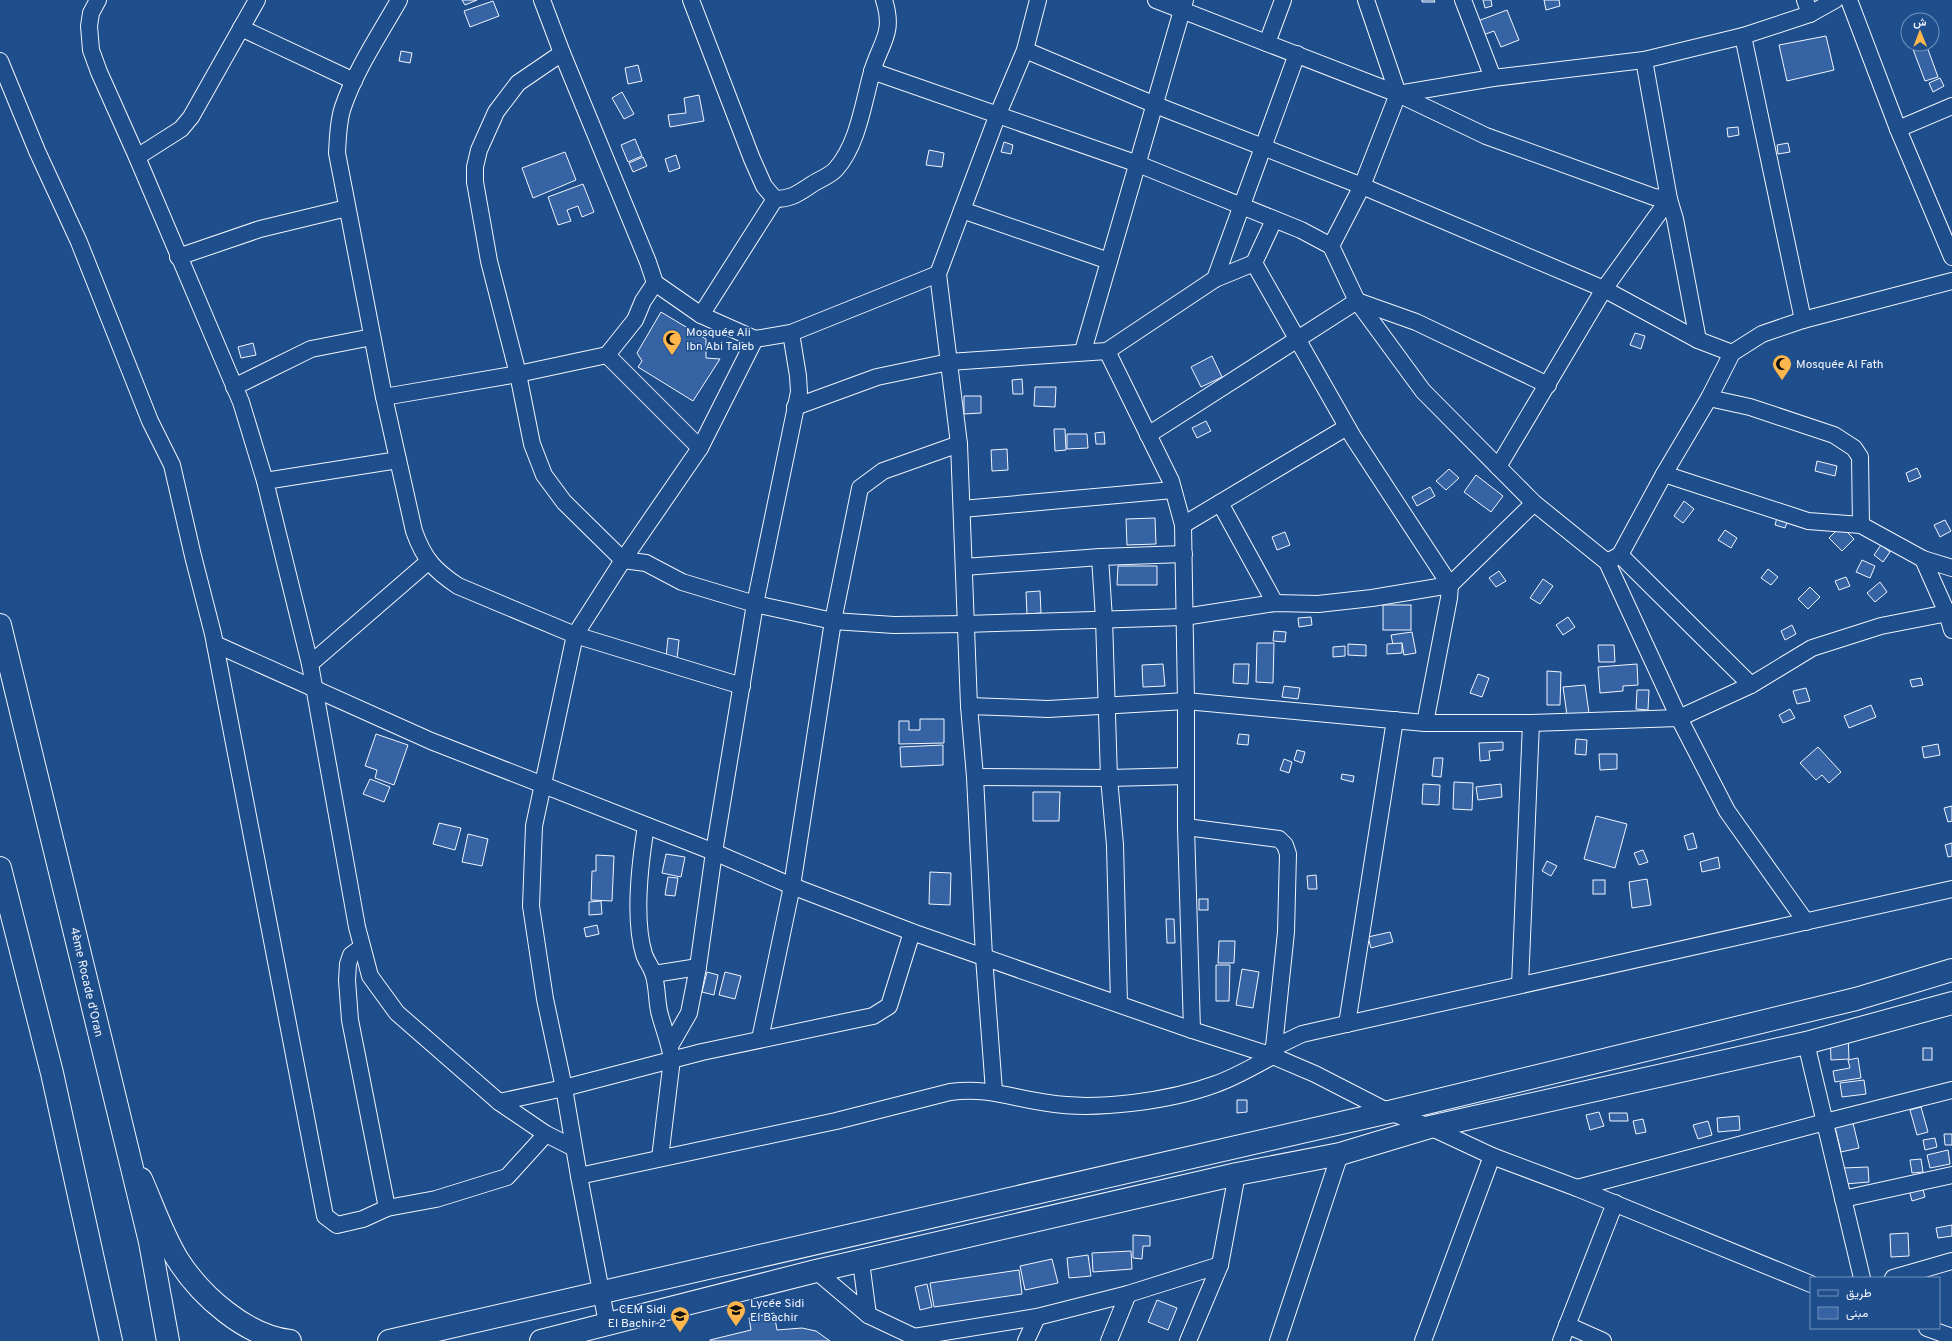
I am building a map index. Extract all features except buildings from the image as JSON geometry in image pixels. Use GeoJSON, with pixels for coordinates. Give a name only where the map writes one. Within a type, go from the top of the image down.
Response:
{"type":"FeatureCollection","features":[{"type":"Feature","properties":{"kind":"main road","name":"4ème Rocade d'Oran"},"geometry":{"type":"LineString","coordinates":[[0,624],[150,1242],[168,1341]]}},
{"type":"Feature","properties":{"kind":"main road"},"geometry":{"type":"LineString","coordinates":[[0,868],[52,1073],[111,1341]]}},
{"type":"Feature","properties":{"kind":"main road"},"geometry":{"type":"LineString","coordinates":[[389,1341],[1388,1112],[1856,999],[1952,970]]}},
{"type":"Feature","properties":{"kind":"main road"},"geometry":{"type":"LineString","coordinates":[[541,1341],[816,1271],[861,1262],[1237,1174],[1340,1154],[1430,1127],[1806,1043],[1952,1003]]}},
{"type":"Feature","properties":{"kind":"main road"},"geometry":{"type":"LineString","coordinates":[[128,1149],[178,1260],[201,1290],[239,1322],[274,1339],[290,1341]]}},
{"type":"Feature","properties":{"kind":"street"},"geometry":{"type":"LineString","coordinates":[[98,0],[91,14],[89,26],[91,50],[99,72],[137,157],[178,257],[241,402],[265,481],[310,664],[357,927],[370,976],[397,1013],[498,1102],[546,1134],[574,1148]]}},
{"type":"Feature","properties":{"kind":"street"},"geometry":{"type":"LineString","coordinates":[[137,157],[181,129],[190,117],[257,0]]}},
{"type":"Feature","properties":{"kind":"street"},"geometry":{"type":"LineString","coordinates":[[399,0],[354,81],[343,107],[338,129],[337,152],[346,208],[384,397],[414,531],[421,550],[442,576],[458,586],[575,634],[742,686]]}},
{"type":"Feature","properties":{"kind":"street"},"geometry":{"type":"LineString","coordinates":[[542,0],[562,53],[648,262],[655,283],[701,315],[755,339],[791,333],[938,274]]}},
{"type":"Feature","properties":{"kind":"street"},"geometry":{"type":"LineString","coordinates":[[690,0],[752,159],[764,186],[775,199],[789,199],[836,170],[855,136],[872,71],[885,42],[888,28],[888,13],[884,0]]}},
{"type":"Feature","properties":{"kind":"street"},"geometry":{"type":"LineString","coordinates":[[994,1091],[984,957],[975,777],[969,706],[962,509],[958,444],[938,274],[998,114],[1024,50],[1038,0]]}},
{"type":"Feature","properties":{"kind":"street"},"geometry":{"type":"LineString","coordinates":[[1156,0],[1183,5],[1267,43],[1398,94],[1486,136],[1654,197],[1669,199]]}},
{"type":"Feature","properties":{"kind":"street"},"geometry":{"type":"LineString","coordinates":[[1267,43],[1283,0]]}},
{"type":"Feature","properties":{"kind":"street"},"geometry":{"type":"LineString","coordinates":[[1331,246],[1362,186],[1398,94],[1366,0]]}},
{"type":"Feature","properties":{"kind":"street"},"geometry":{"type":"LineString","coordinates":[[1463,0],[1493,78]]}},
{"type":"Feature","properties":{"kind":"street"},"geometry":{"type":"LineString","coordinates":[[1398,94],[1493,78],[1644,60],[1743,36],[1808,7],[1835,0]]}},
{"type":"Feature","properties":{"kind":"street"},"geometry":{"type":"LineString","coordinates":[[1849,0],[1898,129],[1952,257]]}},
{"type":"Feature","properties":{"kind":"street"},"geometry":{"type":"LineString","coordinates":[[1083,351],[1138,164],[1153,104],[1183,5]]}},
{"type":"Feature","properties":{"kind":"street"},"geometry":{"type":"LineString","coordinates":[[241,28],[354,81]]}},
{"type":"Feature","properties":{"kind":"street"},"geometry":{"type":"LineString","coordinates":[[1743,36],[1803,320]]}},
{"type":"Feature","properties":{"kind":"street"},"geometry":{"type":"LineString","coordinates":[[1024,50],[1153,104],[1362,186],[1604,289],[1698,340],[1732,353]]}},
{"type":"Feature","properties":{"kind":"street"},"geometry":{"type":"LineString","coordinates":[[562,53],[518,83],[496,112],[479,150],[475,167],[475,182],[489,261],[518,374],[532,444],[544,476],[564,502],[623,560],[646,563],[682,582],[755,604],[833,621],[894,624],[966,624],[1184,616],[1276,603],[1318,604],[1372,598],[1450,585],[1534,503]]}},
{"type":"Feature","properties":{"kind":"street"},"geometry":{"type":"LineString","coordinates":[[1216,279],[1262,147],[1297,54]]}},
{"type":"Feature","properties":{"kind":"street"},"geometry":{"type":"LineString","coordinates":[[1644,60],[1669,199],[1675,219],[1698,340]]}},
{"type":"Feature","properties":{"kind":"street"},"geometry":{"type":"LineString","coordinates":[[0,61],[37,151],[79,242],[150,421],[172,466],[215,644],[325,1216],[337,1224],[364,1219],[387,1208],[436,1199],[507,1177],[546,1134]]}},
{"type":"Feature","properties":{"kind":"street"},"geometry":{"type":"LineString","coordinates":[[872,71],[1138,164],[1301,230],[1331,246],[1357,300],[1423,390],[1534,503],[1614,558],[1751,685]]}},
{"type":"Feature","properties":{"kind":"street"},"geometry":{"type":"LineString","coordinates":[[1898,129],[1952,106]]}},
{"type":"Feature","properties":{"kind":"street"},"geometry":{"type":"LineString","coordinates":[[701,315],[775,199]]}},
{"type":"Feature","properties":{"kind":"street"},"geometry":{"type":"LineString","coordinates":[[1498,467],[1604,289],[1669,199]]}},
{"type":"Feature","properties":{"kind":"street"},"geometry":{"type":"LineString","coordinates":[[178,257],[260,229],[346,208]]}},
{"type":"Feature","properties":{"kind":"street"},"geometry":{"type":"LineString","coordinates":[[962,210],[1109,261]]}},
{"type":"Feature","properties":{"kind":"street"},"geometry":{"type":"LineString","coordinates":[[795,407],[878,377],[949,362],[1083,351],[1107,351],[1216,279],[1254,262],[1274,220]]}},
{"type":"Feature","properties":{"kind":"street"},"geometry":{"type":"LineString","coordinates":[[1254,262],[1296,340],[1347,427],[1450,585],[1449,598],[1425,723]]}},
{"type":"Feature","properties":{"kind":"street"},"geometry":{"type":"LineString","coordinates":[[1614,558],[1709,398],[1732,353],[1762,334],[1803,320],[1952,281]]}},
{"type":"Feature","properties":{"kind":"street"},"geometry":{"type":"LineString","coordinates":[[384,397],[518,374],[607,355],[636,320],[643,301],[655,283]]}},
{"type":"Feature","properties":{"kind":"street"},"geometry":{"type":"LineString","coordinates":[[1148,435],[1357,300]]}},
{"type":"Feature","properties":{"kind":"street"},"geometry":{"type":"LineString","coordinates":[[1357,300],[1416,322],[1548,385]]}},
{"type":"Feature","properties":{"kind":"street"},"geometry":{"type":"LineString","coordinates":[[660,1158],[671,1052],[689,1013],[698,967],[714,852],[755,604],[799,392],[791,333]]}},
{"type":"Feature","properties":{"kind":"street"},"geometry":{"type":"LineString","coordinates":[[234,387],[311,350],[372,338]]}},
{"type":"Feature","properties":{"kind":"street"},"geometry":{"type":"LineString","coordinates":[[607,1323],[564,1088],[545,999],[531,906],[534,826],[575,634],[623,560],[700,448],[755,339]]}},
{"type":"Feature","properties":{"kind":"street"},"geometry":{"type":"LineString","coordinates":[[1107,351],[1171,481],[1183,525],[1186,701],[1186,827],[1192,1030]]}},
{"type":"Feature","properties":{"kind":"street"},"geometry":{"type":"LineString","coordinates":[[607,355],[700,448]]}},
{"type":"Feature","properties":{"kind":"street"},"geometry":{"type":"LineString","coordinates":[[1709,398],[1750,407],[1834,435],[1854,448],[1860,457],[1861,525]]}},
{"type":"Feature","properties":{"kind":"street"},"geometry":{"type":"LineString","coordinates":[[1183,525],[1347,427]]}},
{"type":"Feature","properties":{"kind":"street"},"geometry":{"type":"LineString","coordinates":[[760,1039],[792,886],[833,621],[860,488],[883,471],[958,444]]}},
{"type":"Feature","properties":{"kind":"street"},"geometry":{"type":"LineString","coordinates":[[265,481],[398,460]]}},
{"type":"Feature","properties":{"kind":"street"},"geometry":{"type":"LineString","coordinates":[[1664,474],[1808,521],[1861,525],[1923,559],[1952,568]]}},
{"type":"Feature","properties":{"kind":"street"},"geometry":{"type":"LineString","coordinates":[[962,509],[1173,490]]}},
{"type":"Feature","properties":{"kind":"street"},"geometry":{"type":"LineString","coordinates":[[1220,503],[1276,603]]}},
{"type":"Feature","properties":{"kind":"street"},"geometry":{"type":"LineString","coordinates":[[964,567],[1100,557],[1184,554]]}},
{"type":"Feature","properties":{"kind":"street"},"geometry":{"type":"LineString","coordinates":[[1100,557],[1104,618],[1109,778],[1115,845],[1119,1004]]}},
{"type":"Feature","properties":{"kind":"street"},"geometry":{"type":"LineString","coordinates":[[1614,558],[1679,718],[1727,811],[1806,922]]}},
{"type":"Feature","properties":{"kind":"street"},"geometry":{"type":"LineString","coordinates":[[1923,559],[1950,613],[1952,630]]}},
{"type":"Feature","properties":{"kind":"street"},"geometry":{"type":"LineString","coordinates":[[310,664],[429,561]]}},
{"type":"Feature","properties":{"kind":"street"},"geometry":{"type":"LineString","coordinates":[[969,706],[1048,709],[1186,701],[1425,723],[1531,723],[1679,718],[1751,685],[1812,648],[1881,626],[1950,613]]}},
{"type":"Feature","properties":{"kind":"street"},"geometry":{"type":"LineString","coordinates":[[215,644],[431,742],[714,852],[792,886],[912,932],[1192,1030],[1273,1052],[1388,1112],[1430,1127],[1492,1156],[1615,1203],[1810,1284]]}},
{"type":"Feature","properties":{"kind":"street"},"geometry":{"type":"LineString","coordinates":[[1347,1024],[1395,720]]}},
{"type":"Feature","properties":{"kind":"street"},"geometry":{"type":"LineString","coordinates":[[1520,985],[1531,723]]}},
{"type":"Feature","properties":{"kind":"street"},"geometry":{"type":"LineString","coordinates":[[975,777],[1109,778],[1186,776]]}},
{"type":"Feature","properties":{"kind":"street"},"geometry":{"type":"LineString","coordinates":[[646,826],[641,858],[639,896],[640,934],[644,954],[654,974],[660,1015],[671,1052]]}},
{"type":"Feature","properties":{"kind":"street"},"geometry":{"type":"LineString","coordinates":[[1186,827],[1279,839],[1285,845],[1288,854],[1286,932],[1273,1052]]}},
{"type":"Feature","properties":{"kind":"street"},"geometry":{"type":"LineString","coordinates":[[579,1176],[836,1120],[950,1092],[967,1090],[994,1091],[1055,1104],[1111,1104],[1158,1099],[1216,1084],[1302,1034],[1952,889]]}},
{"type":"Feature","properties":{"kind":"street"},"geometry":{"type":"LineString","coordinates":[[498,1102],[564,1088],[671,1052],[760,1039],[873,1016],[889,1006],[912,932]]}},
{"type":"Feature","properties":{"kind":"street"},"geometry":{"type":"LineString","coordinates":[[362,946],[351,955],[348,964],[347,980],[350,1020],[387,1208]]}},
{"type":"Feature","properties":{"kind":"street"},"geometry":{"type":"LineString","coordinates":[[654,974],[698,967]]}},
{"type":"Feature","properties":{"kind":"street"},"geometry":{"type":"LineString","coordinates":[[1806,1043],[1862,1277]]}},
{"type":"Feature","properties":{"kind":"street"},"geometry":{"type":"LineString","coordinates":[[1577,1188],[1952,1090]]}},
{"type":"Feature","properties":{"kind":"street"},"geometry":{"type":"LineString","coordinates":[[1278,1341],[1340,1154]]}},
{"type":"Feature","properties":{"kind":"street"},"geometry":{"type":"LineString","coordinates":[[1422,1341],[1492,1156]]}},
{"type":"Feature","properties":{"kind":"street"},"geometry":{"type":"LineString","coordinates":[[1188,1341],[1220,1265],[1237,1174]]}},
{"type":"Feature","properties":{"kind":"street"},"geometry":{"type":"LineString","coordinates":[[1843,1199],[1952,1175]]}},
{"type":"Feature","properties":{"kind":"street"},"geometry":{"type":"LineString","coordinates":[[1561,1341],[1615,1203]]}},
{"type":"Feature","properties":{"kind":"street"},"geometry":{"type":"LineString","coordinates":[[1896,1277],[1952,1261]]}},
{"type":"Feature","properties":{"kind":"street"},"geometry":{"type":"LineString","coordinates":[[861,1262],[868,1315]]}},
{"type":"Feature","properties":{"kind":"street"},"geometry":{"type":"LineString","coordinates":[[816,1271],[868,1315],[919,1339],[1037,1317],[1128,1294],[1220,1265]]}},
{"type":"Feature","properties":{"kind":"street"},"geometry":{"type":"LineString","coordinates":[[1109,1341],[1128,1294]]}},
{"type":"Feature","properties":{"kind":"street"},"geometry":{"type":"LineString","coordinates":[[1026,1341],[1037,1317]]}},
{"type":"Feature","properties":{"kind":"street"},"geometry":{"type":"LineString","coordinates":[[1567,1325],[1603,1341]]}},
{"type":"Feature","properties":{"kind":"street"},"geometry":{"type":"LineString","coordinates":[[1930,1329],[1952,1337]]}},
{"type":"Feature","properties":{"kind":"place","name":"Mosquée Ali Ibn Abi Taleb"},"geometry":{"type":"Point","coordinates":[672,356]}},
{"type":"Feature","properties":{"kind":"place","name":"Mosquée Al Fath"},"geometry":{"type":"Point","coordinates":[1782,381]}},
{"type":"Feature","properties":{"kind":"place","name":"Lycée Sidi El Bachir"},"geometry":{"type":"Point","coordinates":[736,1327]}},
{"type":"Feature","properties":{"kind":"place","name":"CEM Sidi El Bachir 2"},"geometry":{"type":"Point","coordinates":[680,1333]}}]}
